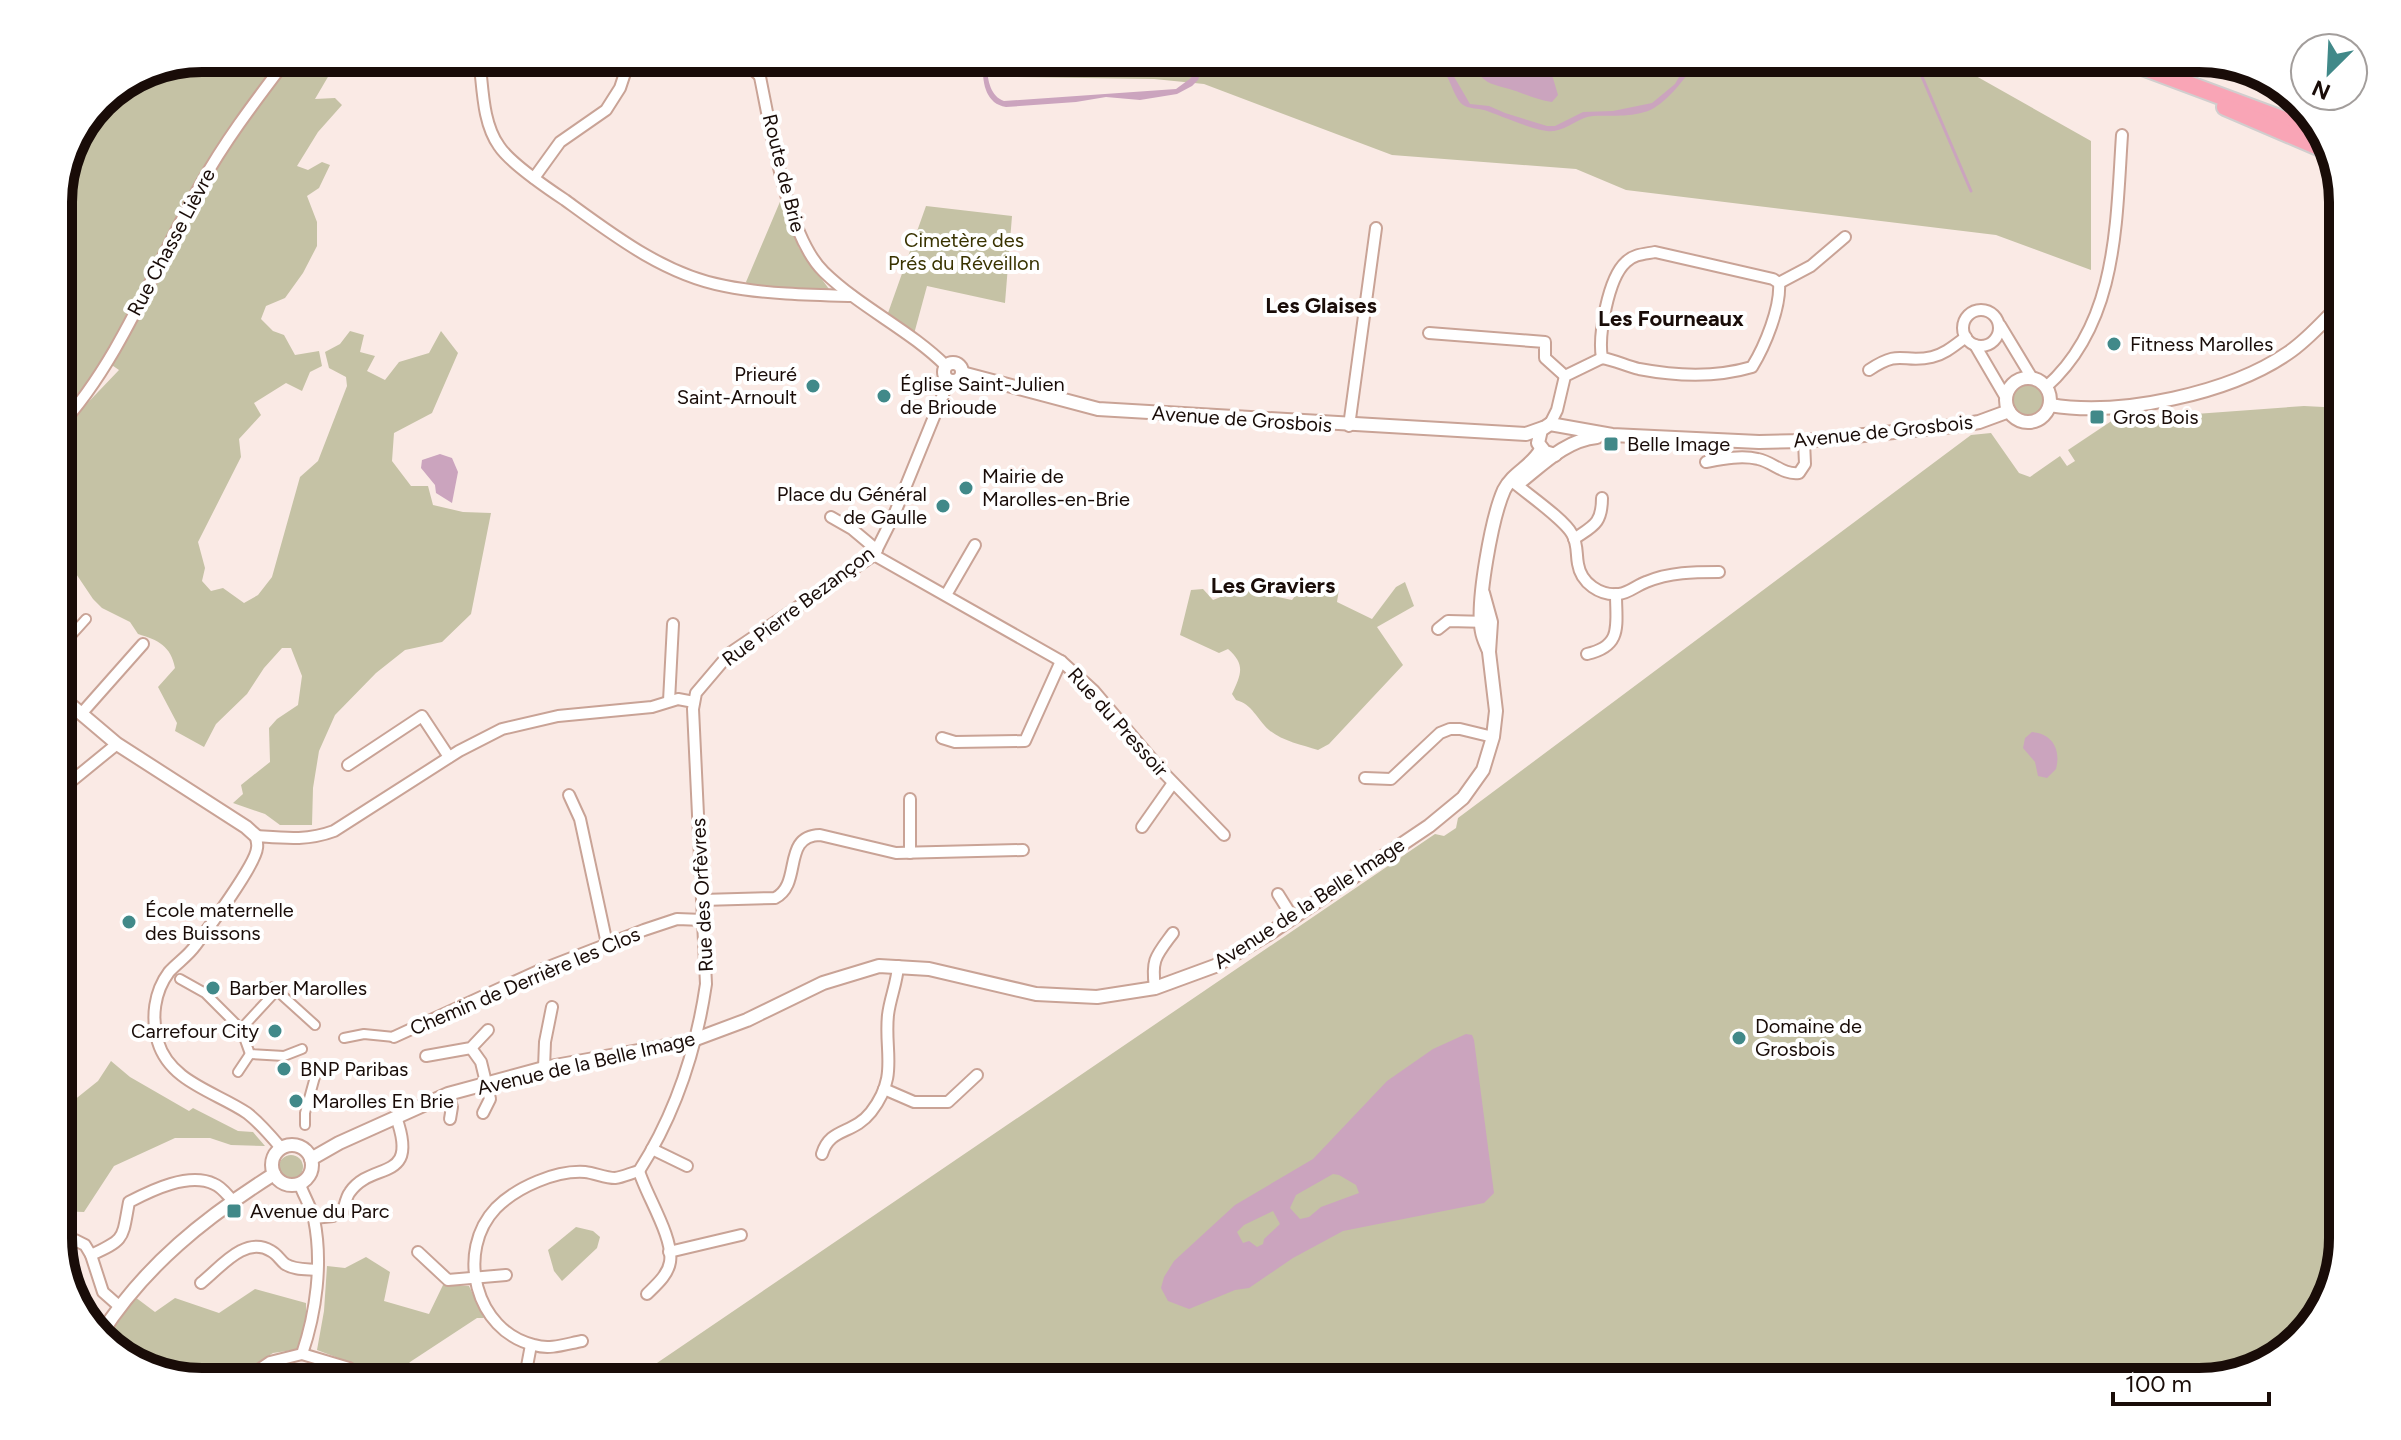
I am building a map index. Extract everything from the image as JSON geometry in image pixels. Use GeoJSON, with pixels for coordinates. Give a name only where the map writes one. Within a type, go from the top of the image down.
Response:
{"type":"FeatureCollection","features":[{"type":"Feature","properties":{"kind":"main road"},"geometry":{"type":"LineString","coordinates":[[2152,72],[2306,128]]}},
{"type":"Feature","properties":{"kind":"main road"},"geometry":{"type":"LineString","coordinates":[[2167,78],[2232,111],[2316,146]]}},
{"type":"Feature","properties":{"kind":"street","name":"Rue Chasse Lièvre"},"geometry":{"type":"LineString","coordinates":[[72,413],[105,364],[226,141],[278,72]]}},
{"type":"Feature","properties":{"kind":"street"},"geometry":{"type":"LineString","coordinates":[[481,72],[487,120],[499,148],[534,178],[599,225],[654,259],[683,273],[724,286],[852,296]]}},
{"type":"Feature","properties":{"kind":"street"},"geometry":{"type":"LineString","coordinates":[[534,178],[560,142],[606,110],[620,88],[625,72]]}},
{"type":"Feature","properties":{"kind":"street"},"geometry":{"type":"LineString","coordinates":[[755,72],[760,76]]}},
{"type":"Feature","properties":{"kind":"street","name":"Route de Brie"},"geometry":{"type":"LineString","coordinates":[[759,72],[786,194],[802,242],[822,270],[852,296],[946,366]]}},
{"type":"Feature","properties":{"kind":"street"},"geometry":{"type":"LineString","coordinates":[[2046,387],[2070,362],[2092,326],[2107,288],[2122,135]]}},
{"type":"Feature","properties":{"kind":"street"},"geometry":{"type":"LineString","coordinates":[[1349,426],[1376,228]]}},
{"type":"Feature","properties":{"kind":"street"},"geometry":{"type":"LineString","coordinates":[[1779,283],[1811,266],[1845,237]]}},
{"type":"Feature","properties":{"kind":"street"},"geometry":{"type":"LineString","coordinates":[[1565,376],[1602,358],[1636,368],[1685,376],[1734,372],[1752,367],[1762,352],[1781,299],[1779,283],[1708,262],[1655,252],[1637,255],[1626,261],[1619,270],[1610,291],[1600,347],[1602,358]]}},
{"type":"Feature","properties":{"kind":"street"},"geometry":{"type":"LineString","coordinates":[[2042,418],[2050,405],[2046,387],[2032,378],[1996,318],[1984,311],[1972,313],[1965,322],[1966,337],[1975,345],[2006,398],[2009,411],[2022,421],[2097,412],[2114,406]]}},
{"type":"Feature","properties":{"kind":"street"},"geometry":{"type":"LineString","coordinates":[[2050,405],[2066,408],[2114,406],[2226,385],[2250,375],[2300,343],[2329,315]]}},
{"type":"Feature","properties":{"kind":"street"},"geometry":{"type":"LineString","coordinates":[[1975,345],[1987,345],[1996,339],[1999,328],[1996,318]]}},
{"type":"Feature","properties":{"kind":"street"},"geometry":{"type":"LineString","coordinates":[[1429,333],[1545,342],[1545,358],[1565,376]]}},
{"type":"Feature","properties":{"kind":"street"},"geometry":{"type":"LineString","coordinates":[[1869,370],[1886,358],[1930,358],[1966,337]]}},
{"type":"Feature","properties":{"kind":"street"},"geometry":{"type":"LineString","coordinates":[[955,364],[962,373],[957,380],[949,380],[944,374],[946,366],[955,364]]}},
{"type":"Feature","properties":{"kind":"street","name":"Avenue de Grosbois"},"geometry":{"type":"LineString","coordinates":[[962,373],[1098,409],[1526,434],[1554,426],[1612,435],[1759,442],[1804,441],[1954,426],[1979,422],[2009,411]]}},
{"type":"Feature","properties":{"kind":"street"},"geometry":{"type":"LineString","coordinates":[[1540,446],[1554,426],[1565,376]]}},
{"type":"Feature","properties":{"kind":"street"},"geometry":{"type":"LineString","coordinates":[[2006,398],[2012,385],[2024,378],[2032,378]]}},
{"type":"Feature","properties":{"kind":"street","name":"Rue Pierre Bezançon"},"geometry":{"type":"LineString","coordinates":[[694,702],[696,693],[730,653],[875,552],[894,515],[949,380]]}},
{"type":"Feature","properties":{"kind":"street"},"geometry":{"type":"LineString","coordinates":[[1554,426],[1569,435],[1568,444]]}},
{"type":"Feature","properties":{"kind":"street"},"geometry":{"type":"LineString","coordinates":[[1526,434],[1555,455]]}},
{"type":"Feature","properties":{"kind":"street","name":"Avenue de Grosbois"},"geometry":{"type":"LineString","coordinates":[[1568,444],[1612,435]]}},
{"type":"Feature","properties":{"kind":"street"},"geometry":{"type":"LineString","coordinates":[[1706,462],[1733,458],[1758,459],[1787,473],[1799,473],[1805,464],[1804,441]]}},
{"type":"Feature","properties":{"kind":"street","name":"Avenue de la Belle Image"},"geometry":{"type":"LineString","coordinates":[[1514,482],[1563,451],[1568,444]]}},
{"type":"Feature","properties":{"kind":"street","name":"Avenue de la Belle Image"},"geometry":{"type":"LineString","coordinates":[[311,1159],[339,1143],[448,1094],[544,1068],[673,1047],[747,1020],[844,975],[879,966],[929,969],[1036,994],[1097,997],[1155,988],[1215,966],[1293,918],[1429,826],[1463,798],[1483,770],[1493,737],[1496,711],[1489,652],[1482,633],[1486,622],[1480,603],[1499,505],[1514,482],[1537,458],[1540,446]]}},
{"type":"Feature","properties":{"kind":"street"},"geometry":{"type":"LineString","coordinates":[[1514,482],[1572,532],[1578,567],[1593,588],[1624,594],[1644,582],[1668,574],[1719,572]]}},
{"type":"Feature","properties":{"kind":"street"},"geometry":{"type":"LineString","coordinates":[[1574,539],[1597,523],[1602,514],[1602,498]]}},
{"type":"Feature","properties":{"kind":"street","name":"Rue du Pressoir"},"geometry":{"type":"LineString","coordinates":[[831,517],[852,529],[875,552],[1061,661],[1094,691],[1173,783],[1224,835]]}},
{"type":"Feature","properties":{"kind":"street"},"geometry":{"type":"LineString","coordinates":[[946,595],[975,545]]}},
{"type":"Feature","properties":{"kind":"street"},"geometry":{"type":"LineString","coordinates":[[1587,654],[1601,651],[1613,640],[1616,632],[1616,594]]}},
{"type":"Feature","properties":{"kind":"street"},"geometry":{"type":"LineString","coordinates":[[72,634],[86,619]]}},
{"type":"Feature","properties":{"kind":"street"},"geometry":{"type":"LineString","coordinates":[[1438,629],[1448,621],[1486,622]]}},
{"type":"Feature","properties":{"kind":"street"},"geometry":{"type":"LineString","coordinates":[[669,701],[673,624]]}},
{"type":"Feature","properties":{"kind":"street"},"geometry":{"type":"LineString","coordinates":[[81,714],[143,644]]}},
{"type":"Feature","properties":{"kind":"street"},"geometry":{"type":"LineString","coordinates":[[942,738],[955,742],[1025,741],[1061,661]]}},
{"type":"Feature","properties":{"kind":"street"},"geometry":{"type":"LineString","coordinates":[[72,706],[117,744],[256,836],[298,840],[334,831],[481,738],[534,720],[652,707],[678,699],[694,702]]}},
{"type":"Feature","properties":{"kind":"street","name":"Rue des Orfèvres"},"geometry":{"type":"LineString","coordinates":[[639,1171],[674,1108],[695,1039],[706,984],[694,702]]}},
{"type":"Feature","properties":{"kind":"street"},"geometry":{"type":"LineString","coordinates":[[348,765],[422,716],[449,757]]}},
{"type":"Feature","properties":{"kind":"street"},"geometry":{"type":"LineString","coordinates":[[1365,778],[1391,779],[1440,733],[1450,729],[1493,737]]}},
{"type":"Feature","properties":{"kind":"street"},"geometry":{"type":"LineString","coordinates":[[72,781],[117,744]]}},
{"type":"Feature","properties":{"kind":"street"},"geometry":{"type":"LineString","coordinates":[[1142,827],[1173,783]]}},
{"type":"Feature","properties":{"kind":"street"},"geometry":{"type":"LineString","coordinates":[[569,795],[580,819],[607,944]]}},
{"type":"Feature","properties":{"kind":"street"},"geometry":{"type":"LineString","coordinates":[[910,799],[910,853]]}},
{"type":"Feature","properties":{"kind":"street"},"geometry":{"type":"LineString","coordinates":[[702,900],[775,898],[783,894],[789,883],[796,849],[801,840],[811,835],[888,852],[1023,850]]}},
{"type":"Feature","properties":{"kind":"street"},"geometry":{"type":"LineString","coordinates":[[256,836],[258,850],[238,883],[194,949],[169,973],[160,987],[154,1005],[154,1021],[158,1044],[178,1073],[248,1114],[281,1148]]}},
{"type":"Feature","properties":{"kind":"street"},"geometry":{"type":"LineString","coordinates":[[1278,894],[1293,918]]}},
{"type":"Feature","properties":{"kind":"street","name":"Chemin de Derrière les Clos"},"geometry":{"type":"LineString","coordinates":[[394,1037],[538,971],[607,944],[677,919],[703,920]]}},
{"type":"Feature","properties":{"kind":"street"},"geometry":{"type":"LineString","coordinates":[[1155,988],[1152,967],[1173,933]]}},
{"type":"Feature","properties":{"kind":"street"},"geometry":{"type":"LineString","coordinates":[[822,1154],[832,1135],[849,1131],[873,1110],[884,1089],[891,1054],[888,1020],[898,966]]}},
{"type":"Feature","properties":{"kind":"street"},"geometry":{"type":"LineString","coordinates":[[180,979],[205,993],[241,1029],[250,1054]]}},
{"type":"Feature","properties":{"kind":"street"},"geometry":{"type":"LineString","coordinates":[[241,1029],[275,988],[315,1025]]}},
{"type":"Feature","properties":{"kind":"street"},"geometry":{"type":"LineString","coordinates":[[544,1068],[552,1007]]}},
{"type":"Feature","properties":{"kind":"street"},"geometry":{"type":"LineString","coordinates":[[426,1056],[471,1048],[488,1030]]}},
{"type":"Feature","properties":{"kind":"street"},"geometry":{"type":"LineString","coordinates":[[344,1038],[364,1034],[394,1037]]}},
{"type":"Feature","properties":{"kind":"street"},"geometry":{"type":"LineString","coordinates":[[471,1048],[481,1062],[490,1099],[483,1113]]}},
{"type":"Feature","properties":{"kind":"street"},"geometry":{"type":"LineString","coordinates":[[250,1054],[284,1056],[302,1049]]}},
{"type":"Feature","properties":{"kind":"street"},"geometry":{"type":"LineString","coordinates":[[238,1072],[250,1054]]}},
{"type":"Feature","properties":{"kind":"street"},"geometry":{"type":"LineString","coordinates":[[305,1125],[305,1113],[318,1066]]}},
{"type":"Feature","properties":{"kind":"street"},"geometry":{"type":"LineString","coordinates":[[884,1089],[914,1102],[948,1102],[977,1075]]}},
{"type":"Feature","properties":{"kind":"street"},"geometry":{"type":"LineString","coordinates":[[448,1094],[452,1107],[450,1119]]}},
{"type":"Feature","properties":{"kind":"street"},"geometry":{"type":"LineString","coordinates":[[314,1218],[333,1216],[343,1211],[349,1193],[358,1184],[389,1169],[401,1158],[403,1138],[396,1117]]}},
{"type":"Feature","properties":{"kind":"street"},"geometry":{"type":"LineString","coordinates":[[295,1145],[303,1148],[311,1159],[311,1173],[300,1185],[284,1184],[274,1174],[272,1163],[281,1148],[295,1145]]}},
{"type":"Feature","properties":{"kind":"street"},"geometry":{"type":"LineString","coordinates":[[652,1149],[687,1166]]}},
{"type":"Feature","properties":{"kind":"street"},"geometry":{"type":"LineString","coordinates":[[582,1341],[544,1348],[531,1345],[515,1338],[496,1322],[483,1304],[473,1259],[482,1229],[497,1207],[538,1181],[567,1173],[584,1172],[615,1178],[639,1171],[668,1244],[670,1262],[663,1277],[647,1294]]}},
{"type":"Feature","properties":{"kind":"street"},"geometry":{"type":"LineString","coordinates":[[108,1327],[143,1277],[175,1245],[274,1174]]}},
{"type":"Feature","properties":{"kind":"street"},"geometry":{"type":"LineString","coordinates":[[91,1255],[116,1244],[126,1231],[129,1202],[155,1188],[204,1180],[218,1185],[233,1201]]}},
{"type":"Feature","properties":{"kind":"street"},"geometry":{"type":"LineString","coordinates":[[300,1185],[314,1218],[317,1270],[315,1303],[302,1354]]}},
{"type":"Feature","properties":{"kind":"street"},"geometry":{"type":"LineString","coordinates":[[669,1252],[741,1235]]}},
{"type":"Feature","properties":{"kind":"street"},"geometry":{"type":"LineString","coordinates":[[72,1241],[85,1245],[103,1292],[120,1307]]}},
{"type":"Feature","properties":{"kind":"street"},"geometry":{"type":"LineString","coordinates":[[201,1283],[242,1249],[257,1245],[272,1251],[286,1264],[317,1270]]}},
{"type":"Feature","properties":{"kind":"street"},"geometry":{"type":"LineString","coordinates":[[418,1252],[448,1280],[506,1275]]}},
{"type":"Feature","properties":{"kind":"street"},"geometry":{"type":"LineString","coordinates":[[527,1368],[531,1345]]}},
{"type":"Feature","properties":{"kind":"street"},"geometry":{"type":"LineString","coordinates":[[261,1368],[270,1362],[302,1354],[349,1368]]}},
{"type":"Feature","properties":{"kind":"green space"},"geometry":{"type":"Polygon","coordinates":[[[331,72],[315,99],[335,98],[342,105],[318,132],[297,166],[308,170],[322,162],[330,165],[319,188],[307,196],[317,222],[317,246],[285,298],[266,306],[261,319],[273,331],[284,335],[295,355],[319,351],[322,366],[310,372],[302,391],[286,383],[254,403],[261,415],[239,439],[241,457],[198,542],[205,568],[202,581],[211,591],[223,588],[244,603],[258,595],[272,577],[300,477],[318,461],[347,386],[346,377],[329,368],[325,352],[340,344],[350,331],[364,335],[360,352],[375,356],[367,371],[385,380],[399,362],[429,353],[441,331],[458,353],[432,413],[394,433],[392,461],[411,486],[428,486],[433,505],[463,512],[491,513],[471,614],[442,642],[405,650],[376,673],[335,715],[319,751],[313,788],[312,825],[280,825],[265,814],[233,803],[243,794],[241,785],[270,762],[269,728],[298,705],[302,676],[291,648],[282,648],[264,668],[247,694],[216,724],[204,747],[175,731],[177,723],[158,687],[175,668],[167,649],[138,634],[130,622],[102,608],[72,568],[72,193],[82,152],[94,130],[110,110],[130,94],[176,74],[331,72]],[[103,359],[76,415],[119,370],[103,359]]]}},
{"type":"Feature","properties":{"kind":"green space"},"geometry":{"type":"Polygon","coordinates":[[[1005,72],[1969,72],[2091,141],[2091,270],[1996,235],[1626,190],[1576,169],[1392,155],[1204,84],[1154,79],[1009,77],[1005,72]]]}},
{"type":"Feature","properties":{"kind":"green space"},"geometry":{"type":"Polygon","coordinates":[[[782,197],[799,248],[829,289],[825,293],[749,286],[746,282],[782,197]]]}},
{"type":"Feature","properties":{"kind":"green space","name":"Cimetère des Prés du Réveillon"},"geometry":{"type":"Polygon","coordinates":[[[926,206],[1012,216],[1005,303],[927,286],[914,334],[888,313],[926,206]]]}},
{"type":"Feature","properties":{"kind":"green space"},"geometry":{"type":"Polygon","coordinates":[[[2028,385],[2039,389],[2043,400],[2039,411],[2028,415],[2017,411],[2013,400],[2017,389],[2028,385]]]}},
{"type":"Feature","properties":{"kind":"green space","name":"Domaine de Grosbois"},"geometry":{"type":"Polygon","coordinates":[[[2304,406],[2329,407],[2328,1255],[2325,1272],[2312,1303],[2291,1330],[2264,1351],[2233,1364],[2199,1368],[650,1368],[1435,834],[1444,836],[1456,828],[1458,818],[1971,435],[1991,433],[2019,473],[2030,477],[2060,456],[2067,466],[2075,461],[2068,450],[2113,420],[2304,406]]]}},
{"type":"Feature","properties":{"kind":"green space"},"geometry":{"type":"Polygon","coordinates":[[[1405,582],[1414,606],[1377,627],[1403,665],[1329,744],[1318,750],[1274,734],[1250,708],[1236,700],[1232,694],[1240,665],[1228,649],[1219,653],[1180,635],[1191,590],[1203,589],[1213,600],[1241,589],[1292,600],[1302,587],[1339,589],[1337,602],[1372,619],[1396,587],[1405,582]]]}},
{"type":"Feature","properties":{"kind":"green space"},"geometry":{"type":"Polygon","coordinates":[[[111,1061],[130,1077],[189,1111],[193,1108],[238,1131],[253,1132],[265,1146],[231,1145],[210,1138],[175,1138],[114,1166],[84,1212],[72,1212],[72,1102],[98,1081],[111,1061]]]}},
{"type":"Feature","properties":{"kind":"green space"},"geometry":{"type":"Polygon","coordinates":[[[291,1155],[302,1162],[303,1167],[296,1178],[291,1179],[280,1172],[279,1167],[286,1156],[291,1155]]]}},
{"type":"Feature","properties":{"kind":"green space"},"geometry":{"type":"Polygon","coordinates":[[[576,1227],[593,1231],[600,1237],[597,1248],[562,1281],[554,1271],[548,1250],[576,1227]]]}},
{"type":"Feature","properties":{"kind":"green space"},"geometry":{"type":"Polygon","coordinates":[[[366,1257],[390,1272],[384,1301],[429,1314],[443,1285],[469,1286],[484,1318],[477,1318],[406,1368],[359,1368],[317,1350],[327,1266],[345,1268],[366,1257]]]}},
{"type":"Feature","properties":{"kind":"green space"},"geometry":{"type":"Polygon","coordinates":[[[255,1289],[306,1303],[306,1324],[300,1349],[273,1353],[249,1368],[185,1367],[137,1351],[113,1330],[135,1297],[155,1312],[175,1298],[219,1313],[255,1289]]]}},
{"type":"Feature","properties":{"kind":"shaded area"},"geometry":{"type":"Polygon","coordinates":[[[984,72],[988,72],[991,89],[1004,101],[1176,89],[1191,78],[1193,72],[1201,72],[1192,86],[1177,94],[1140,100],[1106,97],[1006,107],[998,105],[988,95],[984,72]]]}},
{"type":"Feature","properties":{"kind":"shaded area"},"geometry":{"type":"Polygon","coordinates":[[[1444,72],[1451,72],[1470,104],[1489,106],[1555,126],[1583,112],[1613,111],[1652,103],[1675,84],[1682,72],[1689,72],[1673,92],[1654,108],[1632,115],[1588,117],[1554,131],[1465,106],[1444,72]]]}},
{"type":"Feature","properties":{"kind":"shaded area"},"geometry":{"type":"Polygon","coordinates":[[[1478,72],[1551,72],[1558,95],[1552,102],[1547,101],[1491,83],[1478,72]]]}},
{"type":"Feature","properties":{"kind":"shaded area"},"geometry":{"type":"Polygon","coordinates":[[[440,454],[452,458],[458,472],[452,503],[436,493],[435,485],[421,468],[422,460],[440,454]]]}},
{"type":"Feature","properties":{"kind":"shaded area"},"geometry":{"type":"Polygon","coordinates":[[[2032,732],[2045,736],[2056,749],[2056,769],[2047,778],[2038,776],[2035,762],[2023,748],[2025,738],[2032,732]]]}},
{"type":"Feature","properties":{"kind":"shaded area"},"geometry":{"type":"Polygon","coordinates":[[[1466,1034],[1472,1035],[1474,1040],[1494,1193],[1484,1203],[1343,1231],[1293,1258],[1249,1288],[1235,1290],[1189,1309],[1168,1301],[1161,1288],[1174,1261],[1235,1205],[1313,1159],[1387,1081],[1433,1049],[1466,1034]],[[1333,1174],[1296,1195],[1290,1208],[1300,1219],[1309,1217],[1321,1207],[1359,1193],[1356,1185],[1333,1174]],[[1273,1211],[1244,1225],[1237,1232],[1243,1243],[1249,1241],[1257,1247],[1263,1244],[1264,1239],[1280,1224],[1273,1211]]]}},
{"type":"Feature","properties":{"kind":"waterway"},"geometry":{"type":"LineString","coordinates":[[1920,72],[1971,191]]}},
{"type":"Feature","properties":{"kind":"place","name":"Fitness Marolles"},"geometry":{"type":"Point","coordinates":[2114,344]}},
{"type":"Feature","properties":{"kind":"place","name":"Prieuré Saint-Arnoult"},"geometry":{"type":"Point","coordinates":[813,386]}},
{"type":"Feature","properties":{"kind":"place","name":"Église Saint-Julien de Brioude"},"geometry":{"type":"Point","coordinates":[884,396]}},
{"type":"Feature","properties":{"kind":"place","name":"Gros Bois"},"geometry":{"type":"Point","coordinates":[2097,417]}},
{"type":"Feature","properties":{"kind":"place","name":"Belle Image"},"geometry":{"type":"Point","coordinates":[1611,444]}},
{"type":"Feature","properties":{"kind":"place","name":"Mairie de Marolles-en-Brie"},"geometry":{"type":"Point","coordinates":[966,488]}},
{"type":"Feature","properties":{"kind":"place","name":"Place du Général de Gaulle"},"geometry":{"type":"Point","coordinates":[943,506]}},
{"type":"Feature","properties":{"kind":"place","name":"École maternelle des Buissons"},"geometry":{"type":"Point","coordinates":[129,922]}},
{"type":"Feature","properties":{"kind":"place","name":"Barber Marolles"},"geometry":{"type":"Point","coordinates":[213,988]}},
{"type":"Feature","properties":{"kind":"place","name":"Carrefour City"},"geometry":{"type":"Point","coordinates":[275,1031]}},
{"type":"Feature","properties":{"kind":"place","name":"Domaine de Grosbois"},"geometry":{"type":"Point","coordinates":[1739,1038]}},
{"type":"Feature","properties":{"kind":"place","name":"BNP Paribas"},"geometry":{"type":"Point","coordinates":[284,1069]}},
{"type":"Feature","properties":{"kind":"place","name":"Marolles En Brie"},"geometry":{"type":"Point","coordinates":[296,1101]}},
{"type":"Feature","properties":{"kind":"place","name":"Avenue du Parc"},"geometry":{"type":"Point","coordinates":[234,1211]}},
{"type":"Feature","properties":{"kind":"district","name":"Les Glaises"},"geometry":{"type":"Point","coordinates":[1321,305]}},
{"type":"Feature","properties":{"kind":"district","name":"Les Fourneaux"},"geometry":{"type":"Point","coordinates":[1671,318]}},
{"type":"Feature","properties":{"kind":"district","name":"Les Graviers"},"geometry":{"type":"Point","coordinates":[1273,585]}}]}
